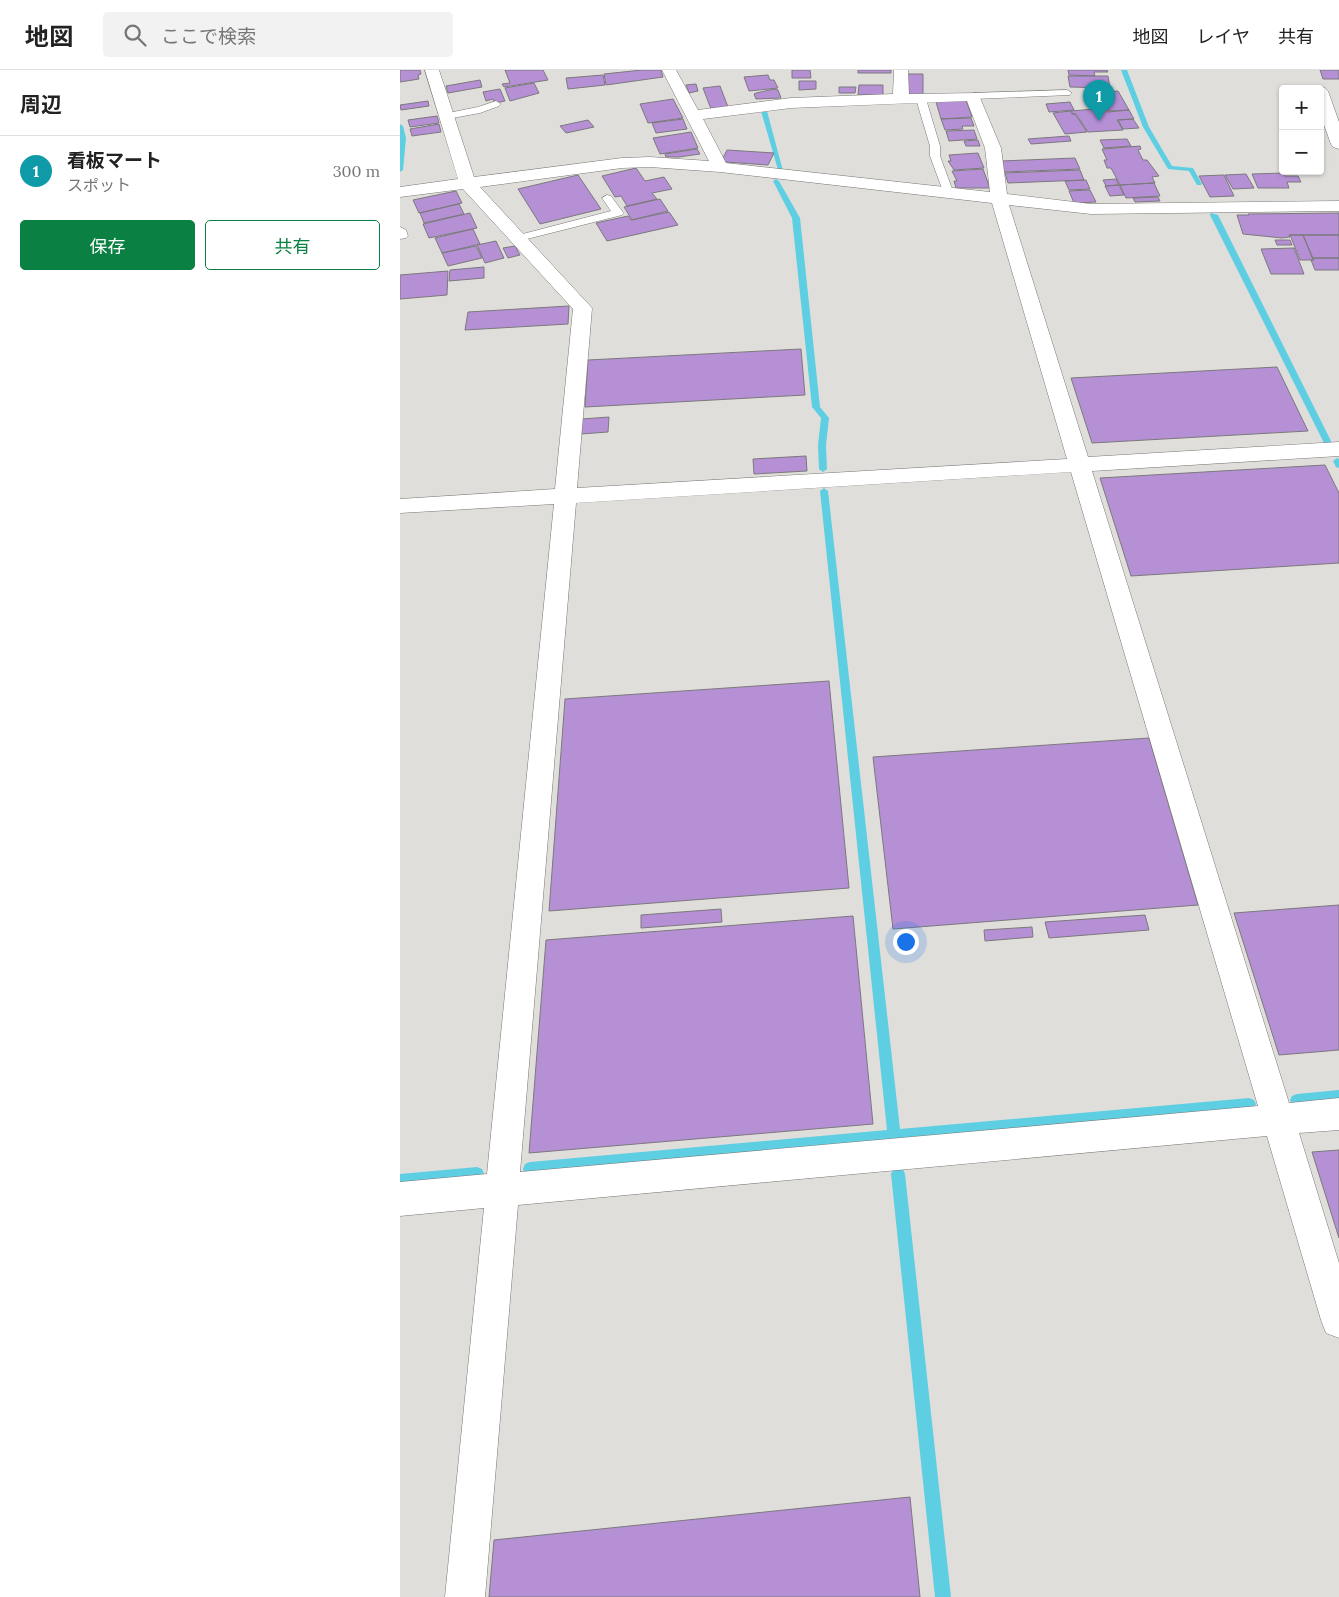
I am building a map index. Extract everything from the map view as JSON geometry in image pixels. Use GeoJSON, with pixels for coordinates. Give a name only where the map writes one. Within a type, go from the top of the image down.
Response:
{"type":"FeatureCollection","features":[{"type":"Feature","properties":{"kind":"street"},"geometry":{"type":"LineString","coordinates":[[432,70],[468,184],[582,308],[465,1597]]}},
{"type":"Feature","properties":{"kind":"street"},"geometry":{"type":"LineString","coordinates":[[669,70],[720,166]]}},
{"type":"Feature","properties":{"kind":"street"},"geometry":{"type":"LineString","coordinates":[[900,100],[901,70]]}},
{"type":"Feature","properties":{"kind":"street"},"geometry":{"type":"LineString","coordinates":[[692,116],[791,103],[973,96],[992,148],[999,199],[1339,1320]]}},
{"type":"Feature","properties":{"kind":"street"},"geometry":{"type":"LineString","coordinates":[[1324,100],[1339,144]]}},
{"type":"Feature","properties":{"kind":"street"},"geometry":{"type":"LineString","coordinates":[[400,192],[622,163],[650,162],[720,166],[1091,209],[1339,206]]}},
{"type":"Feature","properties":{"kind":"street"},"geometry":{"type":"LineString","coordinates":[[400,506],[1339,449]]}},
{"type":"Feature","properties":{"kind":"street"},"geometry":{"type":"LineString","coordinates":[[400,1199],[1339,1114]]}},
{"type":"Feature","properties":{"kind":"lane"},"geometry":{"type":"LineString","coordinates":[[973,96],[1067,93]]}},
{"type":"Feature","properties":{"kind":"lane"},"geometry":{"type":"LineString","coordinates":[[921,99],[935,146],[936,156],[949,194]]}},
{"type":"Feature","properties":{"kind":"lane"},"geometry":{"type":"LineString","coordinates":[[447,116],[480,110],[496,104]]}},
{"type":"Feature","properties":{"kind":"lane"},"geometry":{"type":"LineString","coordinates":[[519,238],[618,213],[607,198]]}},
{"type":"Feature","properties":{"kind":"building"},"geometry":{"type":"Polygon","coordinates":[[[400,70],[420,70],[421,74],[418,75],[419,79],[400,82],[400,70]]]}},
{"type":"Feature","properties":{"kind":"building"},"geometry":{"type":"Polygon","coordinates":[[[505,70],[543,70],[548,80],[504,87],[502,84],[510,83],[505,70]]]}},
{"type":"Feature","properties":{"kind":"building"},"geometry":{"type":"Polygon","coordinates":[[[661,70],[663,77],[606,85],[604,74],[661,70]]]}},
{"type":"Feature","properties":{"kind":"building"},"geometry":{"type":"Polygon","coordinates":[[[792,70],[810,70],[811,78],[792,78],[792,70]]]}},
{"type":"Feature","properties":{"kind":"building"},"geometry":{"type":"Polygon","coordinates":[[[858,70],[891,70],[891,73],[858,73],[858,70]]]}},
{"type":"Feature","properties":{"kind":"building"},"geometry":{"type":"Polygon","coordinates":[[[1068,70],[1107,70],[1108,72],[1094,72],[1095,76],[1069,75],[1068,70]]]}},
{"type":"Feature","properties":{"kind":"building"},"geometry":{"type":"Polygon","coordinates":[[[1320,70],[1339,70],[1339,79],[1323,79],[1320,70]]]}},
{"type":"Feature","properties":{"kind":"building"},"geometry":{"type":"Polygon","coordinates":[[[905,74],[923,74],[923,95],[904,95],[905,74]]]}},
{"type":"Feature","properties":{"kind":"building"},"geometry":{"type":"Polygon","coordinates":[[[603,75],[605,85],[568,89],[566,78],[603,75]]]}},
{"type":"Feature","properties":{"kind":"building"},"geometry":{"type":"Polygon","coordinates":[[[768,75],[770,80],[774,80],[778,88],[749,91],[744,77],[768,75]]]}},
{"type":"Feature","properties":{"kind":"building"},"geometry":{"type":"Polygon","coordinates":[[[1068,76],[1108,76],[1110,88],[1070,87],[1068,76]]]}},
{"type":"Feature","properties":{"kind":"building"},"geometry":{"type":"Polygon","coordinates":[[[480,80],[482,87],[448,93],[446,86],[480,80]]]}},
{"type":"Feature","properties":{"kind":"building"},"geometry":{"type":"Polygon","coordinates":[[[799,81],[816,81],[816,89],[799,90],[799,81]]]}},
{"type":"Feature","properties":{"kind":"building"},"geometry":{"type":"Polygon","coordinates":[[[534,83],[539,93],[510,101],[505,88],[534,83]]]}},
{"type":"Feature","properties":{"kind":"building"},"geometry":{"type":"Polygon","coordinates":[[[696,84],[698,91],[689,93],[686,85],[696,84]]]}},
{"type":"Feature","properties":{"kind":"building"},"geometry":{"type":"Polygon","coordinates":[[[859,85],[883,85],[883,95],[858,95],[859,85]]]}},
{"type":"Feature","properties":{"kind":"building"},"geometry":{"type":"Polygon","coordinates":[[[720,86],[728,107],[711,109],[703,88],[720,86]]]}},
{"type":"Feature","properties":{"kind":"building"},"geometry":{"type":"Polygon","coordinates":[[[839,87],[856,87],[855,93],[839,93],[839,87]]]}},
{"type":"Feature","properties":{"kind":"building"},"geometry":{"type":"Polygon","coordinates":[[[500,89],[505,101],[495,103],[493,99],[486,101],[483,92],[500,89]]]}},
{"type":"Feature","properties":{"kind":"building"},"geometry":{"type":"Polygon","coordinates":[[[774,89],[778,90],[781,98],[756,99],[754,94],[756,93],[774,89]]]}},
{"type":"Feature","properties":{"kind":"building"},"geometry":{"type":"Polygon","coordinates":[[[1118,91],[1129,110],[1109,111],[1107,107],[1104,108],[1095,93],[1118,91]]]}},
{"type":"Feature","properties":{"kind":"building"},"geometry":{"type":"Polygon","coordinates":[[[673,99],[683,118],[648,123],[640,104],[673,99]]]}},
{"type":"Feature","properties":{"kind":"building"},"geometry":{"type":"Polygon","coordinates":[[[966,100],[972,117],[941,119],[936,102],[966,100]]]}},
{"type":"Feature","properties":{"kind":"building"},"geometry":{"type":"Polygon","coordinates":[[[428,101],[429,106],[401,110],[400,105],[428,101]]]}},
{"type":"Feature","properties":{"kind":"building"},"geometry":{"type":"Polygon","coordinates":[[[1070,102],[1074,110],[1049,112],[1046,104],[1070,102]]]}},
{"type":"Feature","properties":{"kind":"building"},"geometry":{"type":"Polygon","coordinates":[[[1106,108],[1108,112],[1129,110],[1134,119],[1117,120],[1123,130],[1088,132],[1076,114],[1073,114],[1071,111],[1106,108]]]}},
{"type":"Feature","properties":{"kind":"building"},"geometry":{"type":"Polygon","coordinates":[[[1070,111],[1072,114],[1075,114],[1087,132],[1065,134],[1053,113],[1070,111]]]}},
{"type":"Feature","properties":{"kind":"building"},"geometry":{"type":"Polygon","coordinates":[[[437,116],[439,123],[410,127],[408,120],[437,116]]]}},
{"type":"Feature","properties":{"kind":"building"},"geometry":{"type":"Polygon","coordinates":[[[971,118],[974,126],[962,126],[963,129],[945,130],[941,119],[971,118]]]}},
{"type":"Feature","properties":{"kind":"building"},"geometry":{"type":"Polygon","coordinates":[[[683,119],[687,129],[656,133],[652,123],[683,119]]]}},
{"type":"Feature","properties":{"kind":"building"},"geometry":{"type":"Polygon","coordinates":[[[1133,119],[1139,128],[1123,129],[1118,120],[1133,119]]]}},
{"type":"Feature","properties":{"kind":"building"},"geometry":{"type":"Polygon","coordinates":[[[588,120],[594,127],[566,133],[560,126],[588,120]]]}},
{"type":"Feature","properties":{"kind":"building"},"geometry":{"type":"Polygon","coordinates":[[[439,124],[441,132],[412,136],[410,129],[439,124]]]}},
{"type":"Feature","properties":{"kind":"building"},"geometry":{"type":"Polygon","coordinates":[[[974,130],[977,139],[949,141],[946,131],[974,130]]]}},
{"type":"Feature","properties":{"kind":"building"},"geometry":{"type":"Polygon","coordinates":[[[691,132],[698,148],[660,154],[653,138],[691,132]]]}},
{"type":"Feature","properties":{"kind":"building"},"geometry":{"type":"Polygon","coordinates":[[[1069,136],[1071,141],[1031,144],[1028,139],[1069,136]]]}},
{"type":"Feature","properties":{"kind":"building"},"geometry":{"type":"Polygon","coordinates":[[[1127,139],[1131,146],[1104,148],[1100,140],[1127,139]]]}},
{"type":"Feature","properties":{"kind":"building"},"geometry":{"type":"Polygon","coordinates":[[[978,140],[980,146],[966,146],[964,141],[978,140]]]}},
{"type":"Feature","properties":{"kind":"building"},"geometry":{"type":"Polygon","coordinates":[[[1140,146],[1141,149],[1138,150],[1143,160],[1147,160],[1159,176],[1152,177],[1155,183],[1120,185],[1111,168],[1107,168],[1104,160],[1107,160],[1102,149],[1140,146]]]}},
{"type":"Feature","properties":{"kind":"building"},"geometry":{"type":"Polygon","coordinates":[[[697,149],[700,154],[666,157],[665,154],[697,149]]]}},
{"type":"Feature","properties":{"kind":"building"},"geometry":{"type":"Polygon","coordinates":[[[727,150],[774,153],[768,165],[725,162],[723,158],[727,150]]]}},
{"type":"Feature","properties":{"kind":"building"},"geometry":{"type":"Polygon","coordinates":[[[978,153],[984,168],[954,170],[948,161],[951,161],[949,155],[978,153]]]}},
{"type":"Feature","properties":{"kind":"building"},"geometry":{"type":"Polygon","coordinates":[[[1075,158],[1080,169],[1004,172],[1001,161],[1075,158]]]}},
{"type":"Feature","properties":{"kind":"building"},"geometry":{"type":"Polygon","coordinates":[[[636,168],[645,181],[664,177],[672,189],[652,193],[657,199],[627,206],[621,196],[615,197],[602,176],[636,168]]]}},
{"type":"Feature","properties":{"kind":"building"},"geometry":{"type":"Polygon","coordinates":[[[983,169],[990,188],[956,188],[954,181],[957,181],[952,171],[983,169]]]}},
{"type":"Feature","properties":{"kind":"building"},"geometry":{"type":"Polygon","coordinates":[[[1080,170],[1084,180],[1008,183],[1005,173],[1080,170]]]}},
{"type":"Feature","properties":{"kind":"building"},"geometry":{"type":"Polygon","coordinates":[[[1279,173],[1279,175],[1285,176],[1298,176],[1301,182],[1287,182],[1289,188],[1258,188],[1252,174],[1279,173]]]}},
{"type":"Feature","properties":{"kind":"building"},"geometry":{"type":"Polygon","coordinates":[[[1246,174],[1254,188],[1233,189],[1225,175],[1246,174]]]}},
{"type":"Feature","properties":{"kind":"building"},"geometry":{"type":"Polygon","coordinates":[[[578,175],[601,209],[540,224],[518,189],[578,175]]]}},
{"type":"Feature","properties":{"kind":"building"},"geometry":{"type":"Polygon","coordinates":[[[1224,175],[1234,196],[1210,197],[1199,176],[1224,175]]]}},
{"type":"Feature","properties":{"kind":"building"},"geometry":{"type":"Polygon","coordinates":[[[1116,179],[1119,185],[1106,186],[1103,180],[1116,179]]]}},
{"type":"Feature","properties":{"kind":"building"},"geometry":{"type":"Polygon","coordinates":[[[1086,180],[1090,189],[1069,190],[1065,181],[1086,180]]]}},
{"type":"Feature","properties":{"kind":"building"},"geometry":{"type":"Polygon","coordinates":[[[1154,183],[1160,196],[1126,198],[1120,185],[1154,183]]]}},
{"type":"Feature","properties":{"kind":"building"},"geometry":{"type":"Polygon","coordinates":[[[1119,185],[1124,195],[1110,196],[1105,186],[1119,185]]]}},
{"type":"Feature","properties":{"kind":"building"},"geometry":{"type":"Polygon","coordinates":[[[1090,190],[1096,202],[1074,203],[1069,191],[1090,190]]]}},
{"type":"Feature","properties":{"kind":"building"},"geometry":{"type":"Polygon","coordinates":[[[456,191],[462,203],[419,213],[413,200],[456,191]]]}},
{"type":"Feature","properties":{"kind":"building"},"geometry":{"type":"Polygon","coordinates":[[[1158,197],[1160,201],[1135,202],[1133,198],[1158,197]]]}},
{"type":"Feature","properties":{"kind":"building"},"geometry":{"type":"Polygon","coordinates":[[[660,199],[668,211],[632,220],[624,207],[660,199]]]}},
{"type":"Feature","properties":{"kind":"building"},"geometry":{"type":"Polygon","coordinates":[[[459,204],[464,214],[424,223],[420,213],[459,204]]]}},
{"type":"Feature","properties":{"kind":"building"},"geometry":{"type":"Polygon","coordinates":[[[669,212],[678,225],[607,241],[596,223],[628,216],[631,220],[669,212]]]}},
{"type":"Feature","properties":{"kind":"building"},"geometry":{"type":"Polygon","coordinates":[[[470,213],[477,228],[429,238],[423,224],[470,213]]]}},
{"type":"Feature","properties":{"kind":"building"},"geometry":{"type":"Polygon","coordinates":[[[1339,213],[1339,235],[1289,235],[1290,237],[1282,238],[1243,234],[1237,215],[1248,214],[1339,213]]]}},
{"type":"Feature","properties":{"kind":"building"},"geometry":{"type":"Polygon","coordinates":[[[473,229],[480,244],[442,253],[435,238],[473,229]]]}},
{"type":"Feature","properties":{"kind":"building"},"geometry":{"type":"Polygon","coordinates":[[[1290,235],[1303,235],[1313,260],[1300,260],[1290,235]]]}},
{"type":"Feature","properties":{"kind":"building"},"geometry":{"type":"Polygon","coordinates":[[[1303,235],[1339,235],[1339,258],[1313,258],[1303,235]]]}},
{"type":"Feature","properties":{"kind":"building"},"geometry":{"type":"Polygon","coordinates":[[[1275,240],[1290,240],[1292,245],[1277,245],[1275,240]]]}},
{"type":"Feature","properties":{"kind":"building"},"geometry":{"type":"Polygon","coordinates":[[[496,241],[504,258],[485,263],[477,245],[496,241]]]}},
{"type":"Feature","properties":{"kind":"building"},"geometry":{"type":"Polygon","coordinates":[[[476,246],[482,258],[448,266],[442,253],[476,246]]]}},
{"type":"Feature","properties":{"kind":"building"},"geometry":{"type":"Polygon","coordinates":[[[515,246],[520,255],[508,258],[503,248],[515,246]]]}},
{"type":"Feature","properties":{"kind":"building"},"geometry":{"type":"Polygon","coordinates":[[[1294,248],[1304,274],[1271,274],[1261,249],[1294,248]]]}},
{"type":"Feature","properties":{"kind":"building"},"geometry":{"type":"Polygon","coordinates":[[[1313,258],[1339,258],[1339,270],[1315,270],[1311,260],[1314,260],[1313,258]]]}},
{"type":"Feature","properties":{"kind":"building"},"geometry":{"type":"Polygon","coordinates":[[[484,267],[484,278],[449,281],[450,270],[484,267]]]}},
{"type":"Feature","properties":{"kind":"building"},"geometry":{"type":"Polygon","coordinates":[[[448,271],[447,295],[400,299],[400,275],[448,271]]]}},
{"type":"Feature","properties":{"kind":"building"},"geometry":{"type":"Polygon","coordinates":[[[569,306],[568,324],[465,330],[468,312],[569,306]]]}},
{"type":"Feature","properties":{"kind":"building"},"geometry":{"type":"Polygon","coordinates":[[[801,349],[805,395],[585,407],[588,360],[801,349]]]}},
{"type":"Feature","properties":{"kind":"building"},"geometry":{"type":"Polygon","coordinates":[[[1277,367],[1308,431],[1092,443],[1071,378],[1277,367]]]}},
{"type":"Feature","properties":{"kind":"building"},"geometry":{"type":"Polygon","coordinates":[[[609,417],[608,432],[581,434],[582,419],[609,417]]]}},
{"type":"Feature","properties":{"kind":"building"},"geometry":{"type":"Polygon","coordinates":[[[806,456],[807,471],[754,474],[753,459],[806,456]]]}},
{"type":"Feature","properties":{"kind":"building"},"geometry":{"type":"Polygon","coordinates":[[[1325,465],[1339,493],[1339,563],[1131,576],[1100,478],[1325,465]]]}},
{"type":"Feature","properties":{"kind":"building"},"geometry":{"type":"Polygon","coordinates":[[[829,681],[849,888],[549,911],[565,699],[829,681]]]}},
{"type":"Feature","properties":{"kind":"building"},"geometry":{"type":"Polygon","coordinates":[[[1149,738],[1198,905],[893,929],[873,757],[1149,738]]]}},
{"type":"Feature","properties":{"kind":"building"},"geometry":{"type":"Polygon","coordinates":[[[1339,905],[1339,1050],[1279,1055],[1234,913],[1339,905]]]}},
{"type":"Feature","properties":{"kind":"building"},"geometry":{"type":"Polygon","coordinates":[[[721,909],[722,922],[641,928],[641,915],[721,909]]]}},
{"type":"Feature","properties":{"kind":"building"},"geometry":{"type":"Polygon","coordinates":[[[1145,915],[1149,930],[1049,938],[1045,922],[1145,915]]]}},
{"type":"Feature","properties":{"kind":"building"},"geometry":{"type":"Polygon","coordinates":[[[853,916],[873,1124],[529,1153],[546,940],[853,916]]]}},
{"type":"Feature","properties":{"kind":"building"},"geometry":{"type":"Polygon","coordinates":[[[1032,927],[1033,937],[985,941],[984,930],[1032,927]]]}},
{"type":"Feature","properties":{"kind":"building"},"geometry":{"type":"Polygon","coordinates":[[[1339,1150],[1339,1238],[1312,1152],[1339,1150]]]}},
{"type":"Feature","properties":{"kind":"building"},"geometry":{"type":"Polygon","coordinates":[[[910,1497],[920,1597],[489,1597],[494,1540],[910,1497]]]}},
{"type":"Feature","properties":{"kind":"waterway"},"geometry":{"type":"LineString","coordinates":[[1124,70],[1146,127],[1170,168],[1191,169],[1199,184]]}},
{"type":"Feature","properties":{"kind":"waterway"},"geometry":{"type":"LineString","coordinates":[[764,111],[781,170]]}},
{"type":"Feature","properties":{"kind":"waterway"},"geometry":{"type":"LineString","coordinates":[[400,126],[403,138],[400,170]]}},
{"type":"Feature","properties":{"kind":"waterway"},"geometry":{"type":"LineString","coordinates":[[776,181],[796,218],[816,407],[825,418],[822,445],[823,469]]}},
{"type":"Feature","properties":{"kind":"waterway"},"geometry":{"type":"LineString","coordinates":[[1214,215],[1328,443]]}},
{"type":"Feature","properties":{"kind":"waterway"},"geometry":{"type":"LineString","coordinates":[[1337,461],[1339,465]]}},
{"type":"Feature","properties":{"kind":"waterway"},"geometry":{"type":"LineString","coordinates":[[824,491],[894,1136]]}},
{"type":"Feature","properties":{"kind":"waterway"},"geometry":{"type":"LineString","coordinates":[[1297,1100],[1339,1096]]}},
{"type":"Feature","properties":{"kind":"waterway"},"geometry":{"type":"LineString","coordinates":[[530,1169],[1249,1104]]}},
{"type":"Feature","properties":{"kind":"waterway"},"geometry":{"type":"LineString","coordinates":[[400,1181],[477,1174]]}},
{"type":"Feature","properties":{"kind":"waterway"},"geometry":{"type":"LineString","coordinates":[[898,1174],[943,1597]]}},
{"type":"Feature","properties":{"kind":"place","name":"看板マート"},"geometry":{"type":"Point","coordinates":[1099,121]}}]}
